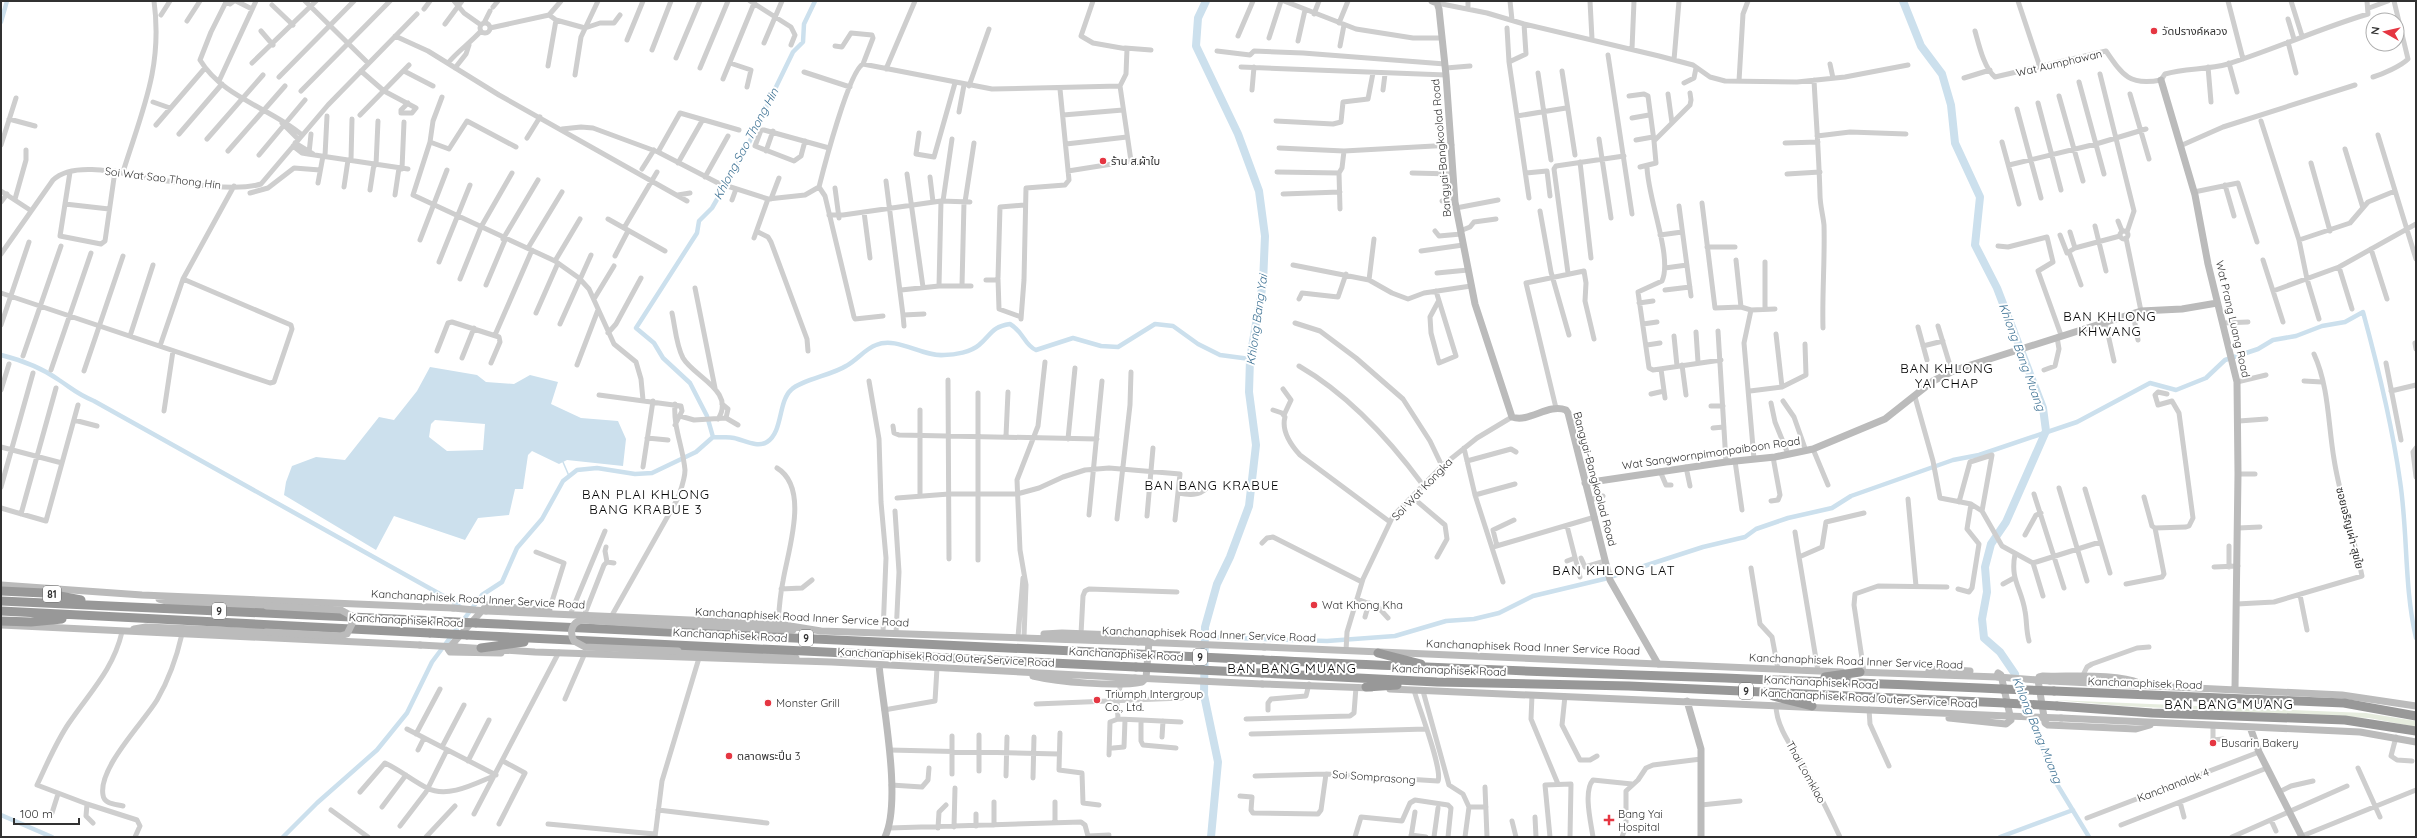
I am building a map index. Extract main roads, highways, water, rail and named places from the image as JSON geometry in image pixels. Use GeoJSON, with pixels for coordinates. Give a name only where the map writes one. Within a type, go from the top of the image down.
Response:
{"type":"FeatureCollection","features":[{"type":"Feature","properties":{"kind":"highway","name":"81"},"geometry":{"type":"LineString","coordinates":[[1,591],[55,595],[102,605]]}},
{"type":"Feature","properties":{"kind":"highway","name":"Kanchanaphisek Road"},"geometry":{"type":"LineString","coordinates":[[1,601],[1439,669],[1800,680],[2344,703],[2416,716]]}},
{"type":"Feature","properties":{"kind":"highway"},"geometry":{"type":"LineString","coordinates":[[174,603],[189,609]]}},
{"type":"Feature","properties":{"kind":"highway","name":"Kanchanaphisek Road"},"geometry":{"type":"LineString","coordinates":[[1,612],[1437,682],[1629,686],[2004,703],[2152,713],[2345,720],[2416,731]]}},
{"type":"Feature","properties":{"kind":"highway"},"geometry":{"type":"LineString","coordinates":[[1,621],[40,622],[86,616]]}},
{"type":"Feature","properties":{"kind":"highway"},"geometry":{"type":"LineString","coordinates":[[481,648],[545,639]]}},
{"type":"Feature","properties":{"kind":"highway"},"geometry":{"type":"LineString","coordinates":[[1378,653],[1439,669]]}},
{"type":"Feature","properties":{"kind":"highway"},"geometry":{"type":"LineString","coordinates":[[1800,680],[1862,672]]}},
{"type":"Feature","properties":{"kind":"highway"},"geometry":{"type":"LineString","coordinates":[[1366,687],[1437,682]]}},
{"type":"Feature","properties":{"kind":"highway"},"geometry":{"type":"LineString","coordinates":[[1754,691],[1812,706]]}},
{"type":"Feature","properties":{"kind":"main road","name":"Bangyai-Bangkoolad Road"},"geometry":{"type":"LineString","coordinates":[[1434,2],[1442,38],[1446,69],[1452,145],[1454,200],[1471,286],[1487,345],[1512,417],[1519,418],[1556,408],[1566,410],[1568,413],[1610,577],[1658,664]]}},
{"type":"Feature","properties":{"kind":"main road","name":"Wat Prang Luang Road"},"geometry":{"type":"LineString","coordinates":[[2161,80],[2194,192],[2217,303],[2232,355],[2237,382],[2239,421],[2235,689]]}},
{"type":"Feature","properties":{"kind":"main road","name":"Wat Sangwornpimonpaiboon Road"},"geometry":{"type":"LineString","coordinates":[[1585,483],[1686,467],[1773,457],[1810,450],[1885,418],[1915,397],[1933,381],[1952,372],[2133,313],[2141,311],[2182,309],[2217,303]]}},
{"type":"Feature","properties":{"kind":"main road","name":"Kanchanaphisek Road Inner Service Road"},"geometry":{"type":"LineString","coordinates":[[1,584],[142,595],[778,624],[821,631],[1024,637],[1378,653],[1998,677],[2145,686],[2342,695],[2416,706]]}},
{"type":"Feature","properties":{"kind":"main road"},"geometry":{"type":"LineString","coordinates":[[123,632],[146,627],[340,636],[347,634],[352,624],[350,615],[341,610],[174,603],[142,595]]}},
{"type":"Feature","properties":{"kind":"main road"},"geometry":{"type":"LineString","coordinates":[[517,651],[491,654],[450,652],[448,649],[487,605],[549,611],[561,614]]}},
{"type":"Feature","properties":{"kind":"main road"},"geometry":{"type":"LineString","coordinates":[[821,631],[680,626],[582,620],[576,623],[572,631],[574,641],[585,647],[777,656],[832,662]]}},
{"type":"Feature","properties":{"kind":"main road","name":"Kanchanaphisek Road Outer Service Road"},"geometry":{"type":"LineString","coordinates":[[1,625],[517,651],[832,662],[1262,684],[1309,684],[1414,690],[1812,706],[2360,732],[2396,737],[2416,742]]}},
{"type":"Feature","properties":{"kind":"main road"},"geometry":{"type":"LineString","coordinates":[[1016,672],[1058,681],[1121,683],[1144,680],[1149,642],[1147,637],[1056,633],[1024,637]]}},
{"type":"Feature","properties":{"kind":"main road"},"geometry":{"type":"LineString","coordinates":[[879,665],[889,750],[892,815],[885,837]]}},
{"type":"Feature","properties":{"kind":"main road"},"geometry":{"type":"LineString","coordinates":[[1913,674],[1938,669],[1999,673],[2001,675],[2011,720],[2006,724],[1940,717],[1921,712]]}},
{"type":"Feature","properties":{"kind":"main road"},"geometry":{"type":"LineString","coordinates":[[2145,686],[2125,679],[2039,677],[2040,694],[2048,725],[2136,729],[2156,723]]}},
{"type":"Feature","properties":{"kind":"main road"},"geometry":{"type":"LineString","coordinates":[[1688,701],[1699,740],[1701,760],[1701,837]]}},
{"type":"Feature","properties":{"kind":"main road"},"geometry":{"type":"LineString","coordinates":[[2250,727],[2259,752],[2302,836]]}},
{"type":"Feature","properties":{"kind":"water"},"geometry":{"type":"Polygon","coordinates":[[[430,367],[477,375],[486,382],[514,384],[530,375],[558,382],[551,404],[581,418],[618,421],[626,439],[623,466],[567,460],[559,464],[532,451],[528,455],[523,489],[515,489],[509,515],[478,518],[465,540],[394,516],[376,550],[284,495],[286,482],[292,466],[316,457],[345,460],[379,417],[394,420],[417,391],[430,367]],[[435,420],[431,424],[429,437],[447,451],[483,450],[485,424],[435,420]]]}},
{"type":"Feature","properties":{"kind":"waterway"},"geometry":{"type":"LineString","coordinates":[[1,22],[7,1]]}},
{"type":"Feature","properties":{"kind":"waterway","name":"Khlong Sao Thong Hin"},"geometry":{"type":"LineString","coordinates":[[713,437],[707,416],[690,383],[663,358],[654,343],[636,328],[697,233],[699,221],[712,208],[745,151],[793,52],[803,42],[804,24],[815,1]]}},
{"type":"Feature","properties":{"kind":"waterway","name":"Khlong Bang Yai"},"geometry":{"type":"LineString","coordinates":[[1206,1],[1198,18],[1196,46],[1238,134],[1259,191],[1265,236],[1263,283],[1250,359],[1249,392],[1256,445],[1249,506],[1230,557],[1217,584],[1205,627],[1204,695],[1218,762],[1211,837]]}},
{"type":"Feature","properties":{"kind":"waterway","name":"Khlong Bang Muang"},"geometry":{"type":"LineString","coordinates":[[1903,1],[1921,46],[1942,74],[1951,105],[1955,143],[1980,197],[1975,245],[1997,288],[2043,408],[2046,431],[2006,522],[1991,544],[1985,567],[1987,592],[1982,619],[1984,638],[2000,652],[2015,674]]}},
{"type":"Feature","properties":{"kind":"waterway"},"geometry":{"type":"LineString","coordinates":[[1205,637],[1327,641],[1395,636],[1446,621],[1474,619],[1499,613],[1533,596],[1604,579],[1703,547],[1745,537],[1756,529],[1788,518],[1832,508],[1851,496],[1953,460],[1979,455],[2077,422],[2150,383],[2176,390],[2206,378],[2225,360],[2258,349],[2273,340],[2296,336],[2322,326],[2345,322],[2363,312],[2384,396],[2397,460],[2404,520],[2412,619],[2416,638]]}},
{"type":"Feature","properties":{"kind":"waterway","name":"Khlong Sao Thong Hin"},"geometry":{"type":"LineString","coordinates":[[283,837],[317,803],[377,750],[407,713],[432,662],[482,595],[502,582],[517,548],[542,519],[563,481],[577,470],[597,468],[635,474],[652,473],[696,452],[713,437],[732,438],[755,444],[763,444],[767,442],[776,431],[784,402],[791,390],[802,383],[850,364],[872,347],[884,343],[901,345],[936,355],[963,353],[976,347],[995,329],[1010,324],[1015,327],[1029,345],[1036,350],[1073,338],[1101,346],[1118,347],[1155,324],[1173,326],[1198,344],[1220,355],[1250,359]]}},
{"type":"Feature","properties":{"kind":"waterway"},"geometry":{"type":"LineString","coordinates":[[1,355],[24,362],[46,372],[79,394],[456,603],[462,609]]}},
{"type":"Feature","properties":{"kind":"waterway"},"geometry":{"type":"LineString","coordinates":[[563,462],[569,476]]}},
{"type":"Feature","properties":{"kind":"waterway","name":"Khlong Bang Muang"},"geometry":{"type":"LineString","coordinates":[[2015,674],[2055,781],[2089,837]]}},
{"type":"Feature","properties":{"kind":"waterway"},"geometry":{"type":"LineString","coordinates":[[2000,837],[2073,810]]}},
{"type":"Feature","properties":{"kind":"waterway"},"geometry":{"type":"LineString","coordinates":[[1,815],[52,837]]}},
{"type":"Feature","properties":{"kind":"place","name":"วัดปรางค์หลวง"},"geometry":{"type":"Point","coordinates":[2154,31]}},
{"type":"Feature","properties":{"kind":"place","name":"ร้าน ส.ผ้าใบ"},"geometry":{"type":"Point","coordinates":[1103,161]}},
{"type":"Feature","properties":{"kind":"place","name":"Wat Khong Kha"},"geometry":{"type":"Point","coordinates":[1314,605]}},
{"type":"Feature","properties":{"kind":"place","name":"Triumph Intergroup Co., Ltd."},"geometry":{"type":"Point","coordinates":[1097,700]}},
{"type":"Feature","properties":{"kind":"place","name":"Monster Grill"},"geometry":{"type":"Point","coordinates":[768,703]}},
{"type":"Feature","properties":{"kind":"place","name":"Busarin Bakery"},"geometry":{"type":"Point","coordinates":[2213,743]}},
{"type":"Feature","properties":{"kind":"place","name":"ตลาดพระปิ่น 3"},"geometry":{"type":"Point","coordinates":[729,756]}},
{"type":"Feature","properties":{"kind":"place","name":"Bang Yai Hospital"},"geometry":{"type":"Point","coordinates":[1609,820]}},
{"type":"Feature","properties":{"kind":"district","name":"BAN KHLONG KHWANG"},"geometry":{"type":"Point","coordinates":[2110,324]}},
{"type":"Feature","properties":{"kind":"district","name":"BAN KHLONG YAI CHAP"},"geometry":{"type":"Point","coordinates":[1947,376]}},
{"type":"Feature","properties":{"kind":"district","name":"BAN BANG KRABUE"},"geometry":{"type":"Point","coordinates":[1212,485]}},
{"type":"Feature","properties":{"kind":"district","name":"BAN PLAI KHLONG BANG KRABUE 3"},"geometry":{"type":"Point","coordinates":[646,502]}},
{"type":"Feature","properties":{"kind":"district","name":"BAN KHLONG LAT"},"geometry":{"type":"Point","coordinates":[1614,570]}},
{"type":"Feature","properties":{"kind":"district","name":"BAN BANG MUANG"},"geometry":{"type":"Point","coordinates":[1292,668]}},
{"type":"Feature","properties":{"kind":"district","name":"BAN BANG MUANG"},"geometry":{"type":"Point","coordinates":[2229,704]}}]}
